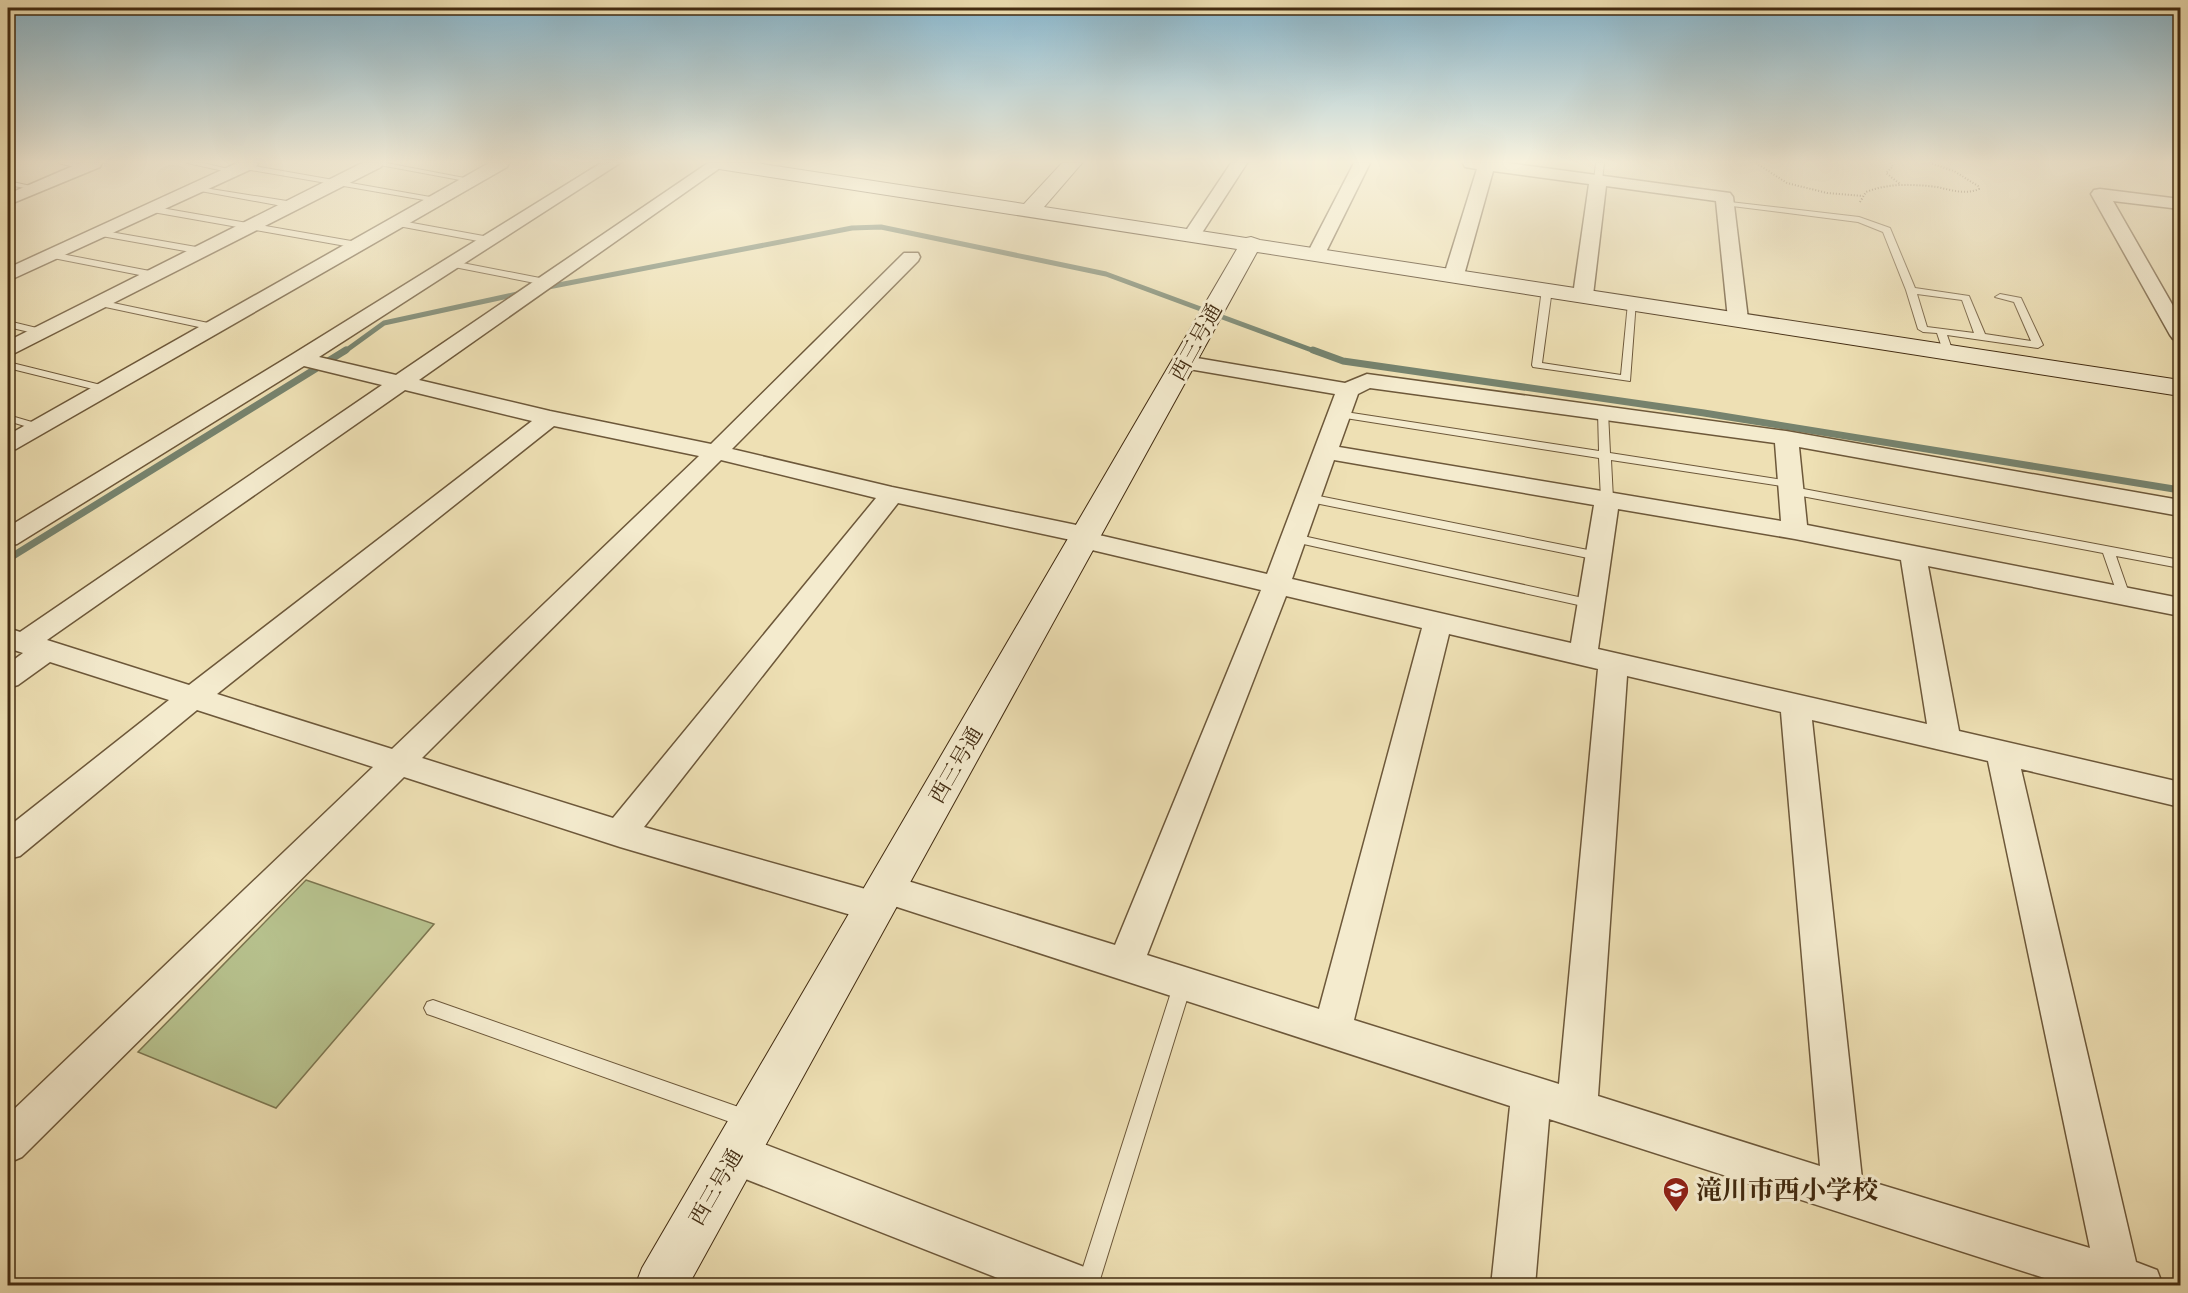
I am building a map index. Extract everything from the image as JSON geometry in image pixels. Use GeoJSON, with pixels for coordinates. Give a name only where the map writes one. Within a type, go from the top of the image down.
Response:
{"type":"FeatureCollection","features":[{"type":"Feature","properties":{"kind":"street"},"geometry":{"type":"LineString","coordinates":[[8,275],[120,223]]}},
{"type":"Feature","properties":{"kind":"street"},"geometry":{"type":"LineString","coordinates":[[8,349],[255,223]]}},
{"type":"Feature","properties":{"kind":"street"},"geometry":{"type":"LineString","coordinates":[[8,444],[395,223]]}},
{"type":"Feature","properties":{"kind":"street"},"geometry":{"type":"LineString","coordinates":[[8,538],[301,359],[516,223]]}},
{"type":"Feature","properties":{"kind":"street"},"geometry":{"type":"LineString","coordinates":[[8,678],[26,644],[399,381],[631,223]]}},
{"type":"Feature","properties":{"kind":"street"},"geometry":{"type":"LineString","coordinates":[[1116,223],[1738,319],[1990,345],[2181,388]]}},
{"type":"Feature","properties":{"kind":"street"},"geometry":{"type":"LineString","coordinates":[[1192,235],[1200,223]]}},
{"type":"Feature","properties":{"kind":"street"},"geometry":{"type":"LineString","coordinates":[[1316,254],[1331,223]]}},
{"type":"Feature","properties":{"kind":"street"},"geometry":{"type":"LineString","coordinates":[[1454,275],[1465,223]]}},
{"type":"Feature","properties":{"kind":"street"},"geometry":{"type":"LineString","coordinates":[[1583,295],[1592,223]]}},
{"type":"Feature","properties":{"kind":"street"},"geometry":{"type":"LineString","coordinates":[[1726,223],[1738,319]]}},
{"type":"Feature","properties":{"kind":"street"},"geometry":{"type":"LineString","coordinates":[[2117,223],[2181,335]]}},
{"type":"Feature","properties":{"kind":"street","name":"西三号通"},"geometry":{"type":"LineString","coordinates":[[660,1286],[1251,243]]}},
{"type":"Feature","properties":{"kind":"street"},"geometry":{"type":"LineString","coordinates":[[8,1143],[716,452],[911,257]]}},
{"type":"Feature","properties":{"kind":"street"},"geometry":{"type":"LineString","coordinates":[[301,359],[550,418],[716,452],[1438,621],[1598,661],[2181,794]]}},
{"type":"Feature","properties":{"kind":"street"},"geometry":{"type":"LineString","coordinates":[[1185,362],[1348,390],[1367,381],[1786,438],[2181,508]]}},
{"type":"Feature","properties":{"kind":"street"},"geometry":{"type":"LineString","coordinates":[[1125,965],[1277,584],[1348,390]]}},
{"type":"Feature","properties":{"kind":"street"},"geometry":{"type":"LineString","coordinates":[[8,846],[192,698],[550,418]]}},
{"type":"Feature","properties":{"kind":"street"},"geometry":{"type":"LineString","coordinates":[[1786,438],[1795,531]]}},
{"type":"Feature","properties":{"kind":"street"},"geometry":{"type":"LineString","coordinates":[[1326,452],[1795,531],[2181,607]]}},
{"type":"Feature","properties":{"kind":"street"},"geometry":{"type":"LineString","coordinates":[[620,834],[892,494]]}},
{"type":"Feature","properties":{"kind":"street"},"geometry":{"type":"LineString","coordinates":[[1577,1109],[1598,661],[1592,604],[1607,500]]}},
{"type":"Feature","properties":{"kind":"street"},"geometry":{"type":"LineString","coordinates":[[1912,554],[1945,740]]}},
{"type":"Feature","properties":{"kind":"street"},"geometry":{"type":"LineString","coordinates":[[1332,1031],[1438,621]]}},
{"type":"Feature","properties":{"kind":"street"},"geometry":{"type":"LineString","coordinates":[[26,644],[620,834],[880,898],[1125,965],[1843,1194],[2130,1282]]}},
{"type":"Feature","properties":{"kind":"street"},"geometry":{"type":"LineString","coordinates":[[1796,706],[1843,1194]]}},
{"type":"Feature","properties":{"kind":"street"},"geometry":{"type":"LineString","coordinates":[[2002,754],[2130,1282]]}},
{"type":"Feature","properties":{"kind":"street"},"geometry":{"type":"LineString","coordinates":[[1513,1286],[1531,1094]]}},
{"type":"Feature","properties":{"kind":"street"},"geometry":{"type":"LineString","coordinates":[[744,1138],[1076,1286]]}},
{"type":"Feature","properties":{"kind":"lane"},"geometry":{"type":"LineString","coordinates":[[234,223],[357,245]]}},
{"type":"Feature","properties":{"kind":"lane"},"geometry":{"type":"LineString","coordinates":[[398,223],[489,240]]}},
{"type":"Feature","properties":{"kind":"lane"},"geometry":{"type":"LineString","coordinates":[[1868,223],[1887,230],[1911,290],[1923,328],[1944,341]]}},
{"type":"Feature","properties":{"kind":"lane"},"geometry":{"type":"LineString","coordinates":[[99,233],[202,251]]}},
{"type":"Feature","properties":{"kind":"lane"},"geometry":{"type":"LineString","coordinates":[[51,255],[154,275]]}},
{"type":"Feature","properties":{"kind":"lane"},"geometry":{"type":"LineString","coordinates":[[452,264],[545,282]]}},
{"type":"Feature","properties":{"kind":"lane"},"geometry":{"type":"LineString","coordinates":[[1547,290],[1537,365],[1626,379],[1633,303]]}},
{"type":"Feature","properties":{"kind":"lane"},"geometry":{"type":"LineString","coordinates":[[1911,290],[1966,298]]}},
{"type":"Feature","properties":{"kind":"lane"},"geometry":{"type":"LineString","coordinates":[[1980,295],[1963,292],[1990,345],[2038,345],[2018,300],[2000,297]]}},
{"type":"Feature","properties":{"kind":"lane"},"geometry":{"type":"LineString","coordinates":[[99,303],[213,327]]}},
{"type":"Feature","properties":{"kind":"lane"},"geometry":{"type":"LineString","coordinates":[[8,324],[42,332]]}},
{"type":"Feature","properties":{"kind":"lane"},"geometry":{"type":"LineString","coordinates":[[8,365],[105,388]]}},
{"type":"Feature","properties":{"kind":"lane"},"geometry":{"type":"LineString","coordinates":[[1603,412],[1607,500]]}},
{"type":"Feature","properties":{"kind":"lane"},"geometry":{"type":"LineString","coordinates":[[1339,414],[1605,454],[1791,487],[2181,564]]}},
{"type":"Feature","properties":{"kind":"lane"},"geometry":{"type":"LineString","coordinates":[[8,418],[39,427]]}},
{"type":"Feature","properties":{"kind":"lane"},"geometry":{"type":"LineString","coordinates":[[1309,498],[1598,556]]}},
{"type":"Feature","properties":{"kind":"lane"},"geometry":{"type":"LineString","coordinates":[[1294,538],[1592,604]]}},
{"type":"Feature","properties":{"kind":"lane"},"geometry":{"type":"LineString","coordinates":[[2108,550],[2124,596]]}},
{"type":"Feature","properties":{"kind":"lane"},"geometry":{"type":"LineString","coordinates":[[1087,1286],[1183,983]]}},
{"type":"Feature","properties":{"kind":"lane"},"geometry":{"type":"LineString","coordinates":[[432,1008],[744,1138]]}},
{"type":"Feature","properties":{"kind":"green space"},"geometry":{"type":"Polygon","coordinates":[[[306,880],[434,924],[276,1108],[138,1052],[306,880]]]}},
{"type":"Feature","properties":{"kind":"waterway"},"geometry":{"type":"LineString","coordinates":[[543,288],[852,228],[881,227],[1106,274],[1317,352]]}},
{"type":"Feature","properties":{"kind":"waterway"},"geometry":{"type":"LineString","coordinates":[[344,352],[384,323],[522,293]]}},
{"type":"Feature","properties":{"kind":"waterway"},"geometry":{"type":"LineString","coordinates":[[8,559],[346,350]]}},
{"type":"Feature","properties":{"kind":"waterway"},"geometry":{"type":"LineString","coordinates":[[1313,350],[1343,361],[1704,413],[2180,490]]}},
{"type":"Feature","properties":{"kind":"place","name":"滝川市西小学校"},"geometry":{"type":"Point","coordinates":[1676,1213]}}]}
